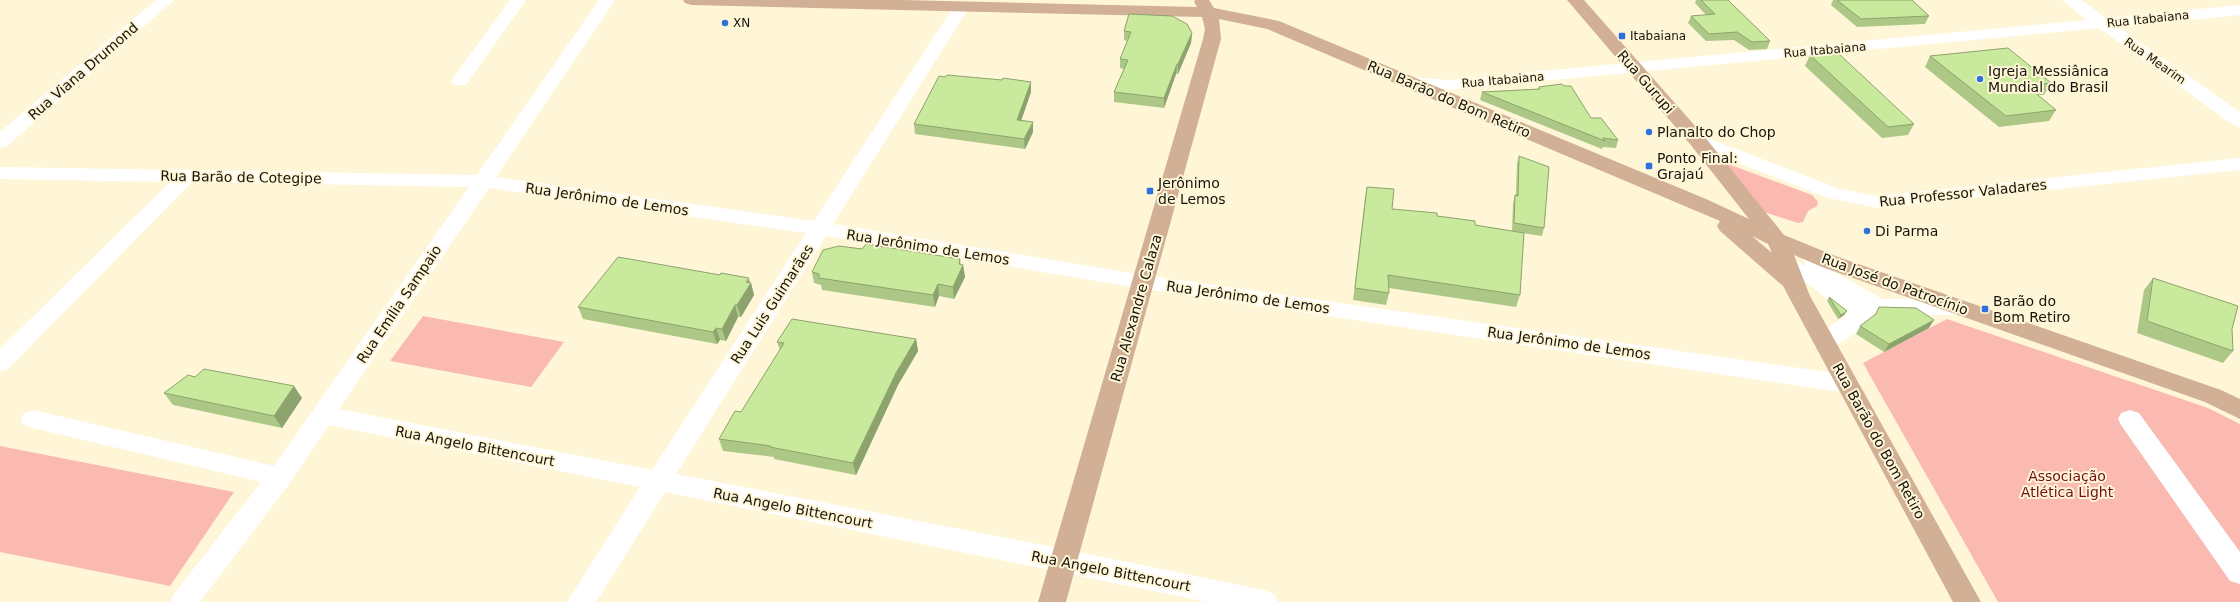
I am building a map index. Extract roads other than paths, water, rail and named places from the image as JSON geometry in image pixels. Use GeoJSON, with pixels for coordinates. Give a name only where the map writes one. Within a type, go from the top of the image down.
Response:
{"type":"FeatureCollection","features":[{"type":"Feature","properties":{"kind":"main road","name":"Rua Barão do Bom Retiro"},"geometry":{"type":"LineString","coordinates":[[690,0],[759,0],[962,6],[1205,6],[1273,25],[1699,203],[1777,240],[1789,273],[1824,342],[1967,602]]}},
{"type":"Feature","properties":{"kind":"main road","name":"Rua Gurupi"},"geometry":{"type":"LineString","coordinates":[[1575,0],[1697,140],[1777,240]]}},
{"type":"Feature","properties":{"kind":"main road","name":"Rua Alexandre Calaza"},"geometry":{"type":"LineString","coordinates":[[1052,602],[1212,39],[1214,31],[1205,6]]}},
{"type":"Feature","properties":{"kind":"main road","name":"Rua Barão do Bom Retiro"},"geometry":{"type":"LineString","coordinates":[[1699,203],[1789,273]]}},
{"type":"Feature","properties":{"kind":"main road","name":"Rua José do Patrocínio"},"geometry":{"type":"LineString","coordinates":[[1777,240],[1959,307],[2213,396],[2240,410]]}},
{"type":"Feature","properties":{"kind":"street","name":"Rua Viana Drumond"},"geometry":{"type":"LineString","coordinates":[[0,142],[166,0]]}},
{"type":"Feature","properties":{"kind":"street"},"geometry":{"type":"LineString","coordinates":[[460,81],[506,20],[518,0]]}},
{"type":"Feature","properties":{"kind":"street","name":"Rua Emília Sampaio"},"geometry":{"type":"LineString","coordinates":[[184,602],[280,477],[607,0]]}},
{"type":"Feature","properties":{"kind":"street","name":"Rua Mearim"},"geometry":{"type":"LineString","coordinates":[[2070,0],[2240,121]]}},
{"type":"Feature","properties":{"kind":"street","name":"Rua Luis Guimarães"},"geometry":{"type":"LineString","coordinates":[[581,602],[962,6]]}},
{"type":"Feature","properties":{"kind":"street","name":"Rua Itabaiana"},"geometry":{"type":"LineString","coordinates":[[1410,82],[1448,85],[2240,10]]}},
{"type":"Feature","properties":{"kind":"street","name":"Rua Professor Valadares"},"geometry":{"type":"LineString","coordinates":[[1697,140],[1835,194],[1878,202],[2240,164]]}},
{"type":"Feature","properties":{"kind":"street","name":"Rua Barão de Cotegipe"},"geometry":{"type":"LineString","coordinates":[[0,173],[483,182]]}},
{"type":"Feature","properties":{"kind":"street"},"geometry":{"type":"LineString","coordinates":[[0,363],[186,176]]}},
{"type":"Feature","properties":{"kind":"street","name":"Rua Jerônimo de Lemos"},"geometry":{"type":"LineString","coordinates":[[483,182],[820,229],[1144,282],[1848,384]]}},
{"type":"Feature","properties":{"kind":"street"},"geometry":{"type":"LineString","coordinates":[[1789,273],[1815,278],[1862,316],[1824,342]]}},
{"type":"Feature","properties":{"kind":"street","name":"Rua Angelo Bittencourt"},"geometry":{"type":"LineString","coordinates":[[322,415],[658,482],[1063,560],[1264,602]]}},
{"type":"Feature","properties":{"kind":"street"},"geometry":{"type":"LineString","coordinates":[[33,418],[280,477]]}},
{"type":"Feature","properties":{"kind":"street"},"geometry":{"type":"LineString","coordinates":[[2130,419],[2240,573]]}},
{"type":"Feature","properties":{"kind":"place","name":"XN"},"geometry":{"type":"Point","coordinates":[725,23]}},
{"type":"Feature","properties":{"kind":"place","name":"Itabaiana"},"geometry":{"type":"Point","coordinates":[1622,36]}},
{"type":"Feature","properties":{"kind":"place","name":"Igreja Messiânica Mundial do Brasil"},"geometry":{"type":"Point","coordinates":[1980,79]}},
{"type":"Feature","properties":{"kind":"place","name":"Planalto do Chop"},"geometry":{"type":"Point","coordinates":[1649,132]}},
{"type":"Feature","properties":{"kind":"place","name":"Ponto Final: Grajaú"},"geometry":{"type":"Point","coordinates":[1649,166]}},
{"type":"Feature","properties":{"kind":"place","name":"Jerônimo de Lemos"},"geometry":{"type":"Point","coordinates":[1150,191]}},
{"type":"Feature","properties":{"kind":"place","name":"Di Parma"},"geometry":{"type":"Point","coordinates":[1867,231]}},
{"type":"Feature","properties":{"kind":"place","name":"Barão do Bom Retiro"},"geometry":{"type":"Point","coordinates":[1985,309]}},
{"type":"Feature","properties":{"kind":"park label","name":"Associação Atlética Light"},"geometry":{"type":"Point","coordinates":[2067,484]}}]}
